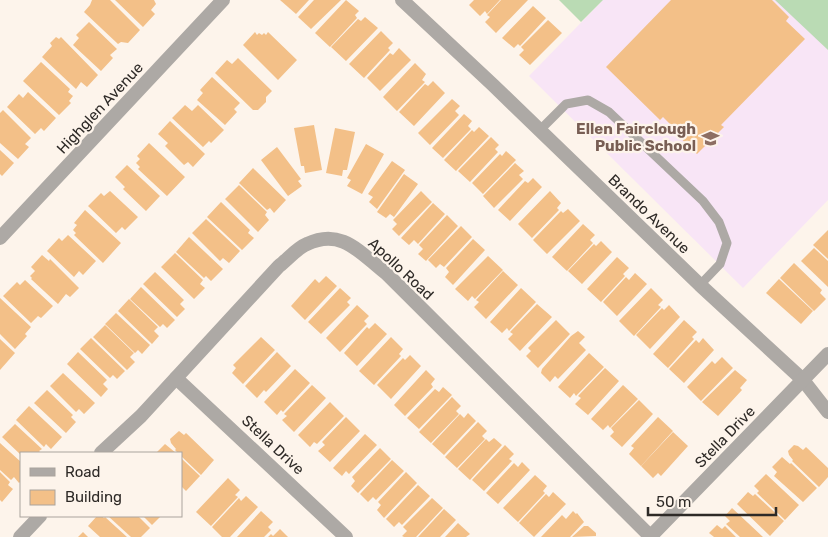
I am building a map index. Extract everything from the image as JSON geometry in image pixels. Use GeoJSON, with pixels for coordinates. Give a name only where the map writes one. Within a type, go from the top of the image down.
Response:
{"type":"FeatureCollection","features":[{"type":"Feature","properties":{"kind":"street","name":"Highglen Avenue"},"geometry":{"type":"LineString","coordinates":[[0,238],[223,0]]}},
{"type":"Feature","properties":{"kind":"street","name":"Brando Avenue"},"geometry":{"type":"LineString","coordinates":[[402,0],[540,130],[700,286],[803,380],[828,412]]}},
{"type":"Feature","properties":{"kind":"street","name":"Apollo Road"},"geometry":{"type":"LineString","coordinates":[[101,452],[141,416],[279,266],[306,244],[330,237],[348,242],[387,274],[650,537]]}},
{"type":"Feature","properties":{"kind":"street","name":"Stella Drive"},"geometry":{"type":"LineString","coordinates":[[650,537],[828,354]]}},
{"type":"Feature","properties":{"kind":"street","name":"Stella Drive"},"geometry":{"type":"LineString","coordinates":[[176,378],[346,537]]}},
{"type":"Feature","properties":{"kind":"street"},"geometry":{"type":"LineString","coordinates":[[20,537],[39,517]]}},
{"type":"Feature","properties":{"kind":"lane"},"geometry":{"type":"LineString","coordinates":[[540,130],[566,104],[588,100],[609,112],[702,201],[719,222],[726,243],[720,264],[700,286]]}},
{"type":"Feature","properties":{"kind":"shaded area","name":"Ellen Fairclough Public School"},"geometry":{"type":"Polygon","coordinates":[[[603,0],[828,0],[828,200],[743,288],[529,76],[603,0]]]}},
{"type":"Feature","properties":{"kind":"green space"},"geometry":{"type":"Polygon","coordinates":[[[559,0],[603,0],[581,22],[559,0]]]}},
{"type":"Feature","properties":{"kind":"green space"},"geometry":{"type":"Polygon","coordinates":[[[775,0],[828,0],[828,50],[775,0]]]}},
{"type":"Feature","properties":{"kind":"building"},"geometry":{"type":"Polygon","coordinates":[[[92,0],[110,0],[140,30],[128,43],[121,42],[118,44],[84,12],[92,0]]]}},
{"type":"Feature","properties":{"kind":"building"},"geometry":{"type":"Polygon","coordinates":[[[115,0],[154,0],[156,4],[151,10],[155,14],[143,27],[115,0]]]}},
{"type":"Feature","properties":{"kind":"building"},"geometry":{"type":"Polygon","coordinates":[[[280,0],[309,0],[296,14],[280,0]]]}},
{"type":"Feature","properties":{"kind":"building"},"geometry":{"type":"Polygon","coordinates":[[[314,0],[341,0],[311,29],[298,17],[314,0]]]}},
{"type":"Feature","properties":{"kind":"building"},"geometry":{"type":"Polygon","coordinates":[[[346,0],[359,11],[355,15],[357,18],[330,47],[315,33],[346,0]]]}},
{"type":"Feature","properties":{"kind":"building"},"geometry":{"type":"Polygon","coordinates":[[[474,0],[500,0],[487,14],[485,11],[480,16],[469,5],[474,0]]]}},
{"type":"Feature","properties":{"kind":"building"},"geometry":{"type":"Polygon","coordinates":[[[501,0],[528,0],[496,33],[485,22],[490,17],[487,15],[501,0]]]}},
{"type":"Feature","properties":{"kind":"building"},"geometry":{"type":"Polygon","coordinates":[[[671,0],[772,0],[789,17],[786,21],[805,39],[721,125],[724,127],[697,154],[668,126],[670,124],[663,117],[660,120],[606,67],[671,0]]]}},
{"type":"Feature","properties":{"kind":"building"},"geometry":{"type":"Polygon","coordinates":[[[533,6],[546,18],[520,46],[518,44],[514,48],[502,38],[533,6]]]}},
{"type":"Feature","properties":{"kind":"building"},"geometry":{"type":"Polygon","coordinates":[[[365,17],[378,28],[346,61],[331,47],[358,19],[361,21],[365,17]]]}},
{"type":"Feature","properties":{"kind":"building"},"geometry":{"type":"Polygon","coordinates":[[[548,20],[562,33],[530,65],[519,55],[524,50],[521,47],[548,20]]]}},
{"type":"Feature","properties":{"kind":"building"},"geometry":{"type":"Polygon","coordinates":[[[89,22],[117,49],[110,55],[113,58],[101,71],[73,45],[79,38],[76,35],[89,22]]]}},
{"type":"Feature","properties":{"kind":"building"},"geometry":{"type":"Polygon","coordinates":[[[381,31],[393,43],[388,48],[390,50],[364,78],[349,64],[381,31]]]}},
{"type":"Feature","properties":{"kind":"building"},"geometry":{"type":"Polygon","coordinates":[[[255,32],[257,35],[264,33],[266,35],[268,32],[297,60],[278,80],[243,45],[255,32]]]}},
{"type":"Feature","properties":{"kind":"building"},"geometry":{"type":"Polygon","coordinates":[[[56,37],[59,39],[61,37],[98,75],[87,87],[81,82],[76,89],[42,57],[52,46],[50,43],[56,37]]]}},
{"type":"Feature","properties":{"kind":"building"},"geometry":{"type":"Polygon","coordinates":[[[399,48],[411,60],[380,91],[367,78],[390,53],[393,55],[399,48]]]}},
{"type":"Feature","properties":{"kind":"building"},"geometry":{"type":"Polygon","coordinates":[[[238,58],[272,91],[266,97],[266,102],[258,110],[253,110],[215,73],[227,60],[232,64],[238,58]]]}},
{"type":"Feature","properties":{"kind":"building"},"geometry":{"type":"Polygon","coordinates":[[[41,62],[70,89],[68,92],[73,96],[69,101],[71,103],[59,115],[23,81],[41,62]]]}},
{"type":"Feature","properties":{"kind":"building"},"geometry":{"type":"Polygon","coordinates":[[[415,63],[426,74],[422,80],[425,82],[397,111],[383,97],[415,63]]]}},
{"type":"Feature","properties":{"kind":"building"},"geometry":{"type":"Polygon","coordinates":[[[212,77],[240,103],[234,109],[237,112],[225,125],[197,100],[203,93],[200,90],[212,77]]]}},
{"type":"Feature","properties":{"kind":"building"},"geometry":{"type":"Polygon","coordinates":[[[433,81],[445,93],[414,126],[399,112],[425,84],[428,86],[433,81]]]}},
{"type":"Feature","properties":{"kind":"building"},"geometry":{"type":"Polygon","coordinates":[[[28,92],[56,118],[44,131],[41,128],[35,134],[7,107],[19,94],[23,98],[28,92]]]}},
{"type":"Feature","properties":{"kind":"building"},"geometry":{"type":"Polygon","coordinates":[[[452,99],[460,106],[455,111],[459,115],[430,145],[418,133],[452,99]]]}},
{"type":"Feature","properties":{"kind":"building"},"geometry":{"type":"Polygon","coordinates":[[[185,105],[192,111],[198,105],[224,130],[211,143],[209,141],[203,147],[172,118],[185,105]]]}},
{"type":"Feature","properties":{"kind":"building"},"geometry":{"type":"Polygon","coordinates":[[[3,110],[31,138],[25,144],[29,147],[18,159],[0,143],[0,113],[3,110]]]}},
{"type":"Feature","properties":{"kind":"building"},"geometry":{"type":"Polygon","coordinates":[[[464,114],[472,121],[468,126],[471,129],[443,158],[432,148],[464,114]]]}},
{"type":"Feature","properties":{"kind":"building"},"geometry":{"type":"Polygon","coordinates":[[[170,121],[205,154],[193,167],[188,162],[184,165],[165,146],[168,143],[158,134],[170,121]]]}},
{"type":"Feature","properties":{"kind":"building"},"geometry":{"type":"Polygon","coordinates":[[[314,125],[322,170],[305,173],[304,166],[301,166],[294,128],[314,125]]]}},
{"type":"Feature","properties":{"kind":"building"},"geometry":{"type":"Polygon","coordinates":[[[479,127],[489,136],[456,171],[444,160],[472,130],[474,132],[479,127]]]}},
{"type":"Feature","properties":{"kind":"building"},"geometry":{"type":"Polygon","coordinates":[[[335,128],[355,132],[347,170],[343,170],[342,176],[326,173],[335,128]]]}},
{"type":"Feature","properties":{"kind":"building"},"geometry":{"type":"Polygon","coordinates":[[[491,137],[499,145],[495,149],[498,152],[470,182],[458,171],[491,137]]]}},
{"type":"Feature","properties":{"kind":"building"},"geometry":{"type":"Polygon","coordinates":[[[149,143],[185,177],[167,196],[138,169],[140,167],[136,163],[140,159],[137,156],[149,143]]]}},
{"type":"Feature","properties":{"kind":"building"},"geometry":{"type":"Polygon","coordinates":[[[366,144],[384,154],[362,194],[347,186],[351,180],[347,178],[366,144]]]}},
{"type":"Feature","properties":{"kind":"building"},"geometry":{"type":"Polygon","coordinates":[[[277,147],[301,179],[298,181],[302,186],[288,196],[261,160],[277,147]]]}},
{"type":"Feature","properties":{"kind":"building"},"geometry":{"type":"Polygon","coordinates":[[[0,150],[14,163],[2,176],[0,174],[0,150]]]}},
{"type":"Feature","properties":{"kind":"building"},"geometry":{"type":"Polygon","coordinates":[[[506,151],[516,160],[483,194],[472,183],[500,154],[502,156],[506,151]]]}},
{"type":"Feature","properties":{"kind":"building"},"geometry":{"type":"Polygon","coordinates":[[[392,161],[405,170],[377,209],[369,202],[373,197],[368,194],[392,161]]]}},
{"type":"Feature","properties":{"kind":"building"},"geometry":{"type":"Polygon","coordinates":[[[515,163],[524,171],[519,175],[523,179],[494,208],[483,196],[515,163]]]}},
{"type":"Feature","properties":{"kind":"building"},"geometry":{"type":"Polygon","coordinates":[[[127,165],[160,196],[146,211],[123,189],[125,187],[115,177],[127,165]]]}},
{"type":"Feature","properties":{"kind":"building"},"geometry":{"type":"Polygon","coordinates":[[[253,168],[286,200],[274,213],[270,208],[267,210],[239,183],[253,168]]]}},
{"type":"Feature","properties":{"kind":"building"},"geometry":{"type":"Polygon","coordinates":[[[404,174],[418,184],[394,217],[390,214],[386,218],[377,212],[404,174]]]}},
{"type":"Feature","properties":{"kind":"building"},"geometry":{"type":"Polygon","coordinates":[[[533,178],[542,187],[510,221],[498,210],[525,181],[528,183],[533,178]]]}},
{"type":"Feature","properties":{"kind":"building"},"geometry":{"type":"Polygon","coordinates":[[[239,185],[267,212],[265,215],[269,220],[258,232],[225,199],[239,185]]]}},
{"type":"Feature","properties":{"kind":"building"},"geometry":{"type":"Polygon","coordinates":[[[110,191],[138,217],[125,230],[122,227],[116,233],[88,206],[101,193],[104,196],[110,191]]]}},
{"type":"Feature","properties":{"kind":"building"},"geometry":{"type":"Polygon","coordinates":[[[421,191],[432,202],[399,236],[392,229],[397,224],[393,220],[421,191]]]}},
{"type":"Feature","properties":{"kind":"building"},"geometry":{"type":"Polygon","coordinates":[[[550,191],[561,203],[557,208],[559,210],[532,238],[518,224],[550,191]]]}},
{"type":"Feature","properties":{"kind":"building"},"geometry":{"type":"Polygon","coordinates":[[[221,202],[250,230],[248,233],[254,238],[242,250],[207,217],[221,202]]]}},
{"type":"Feature","properties":{"kind":"building"},"geometry":{"type":"Polygon","coordinates":[[[433,203],[445,214],[418,244],[414,240],[409,245],[401,238],[433,203]]]}},
{"type":"Feature","properties":{"kind":"building"},"geometry":{"type":"Polygon","coordinates":[[[568,209],[580,221],[547,254],[533,240],[561,211],[563,213],[568,209]]]}},
{"type":"Feature","properties":{"kind":"building"},"geometry":{"type":"Polygon","coordinates":[[[85,210],[121,243],[103,263],[74,235],[76,233],[73,230],[77,225],[74,223],[85,210]]]}},
{"type":"Feature","properties":{"kind":"building"},"geometry":{"type":"Polygon","coordinates":[[[447,215],[458,226],[426,261],[418,254],[423,249],[419,245],[447,215]]]}},
{"type":"Feature","properties":{"kind":"building"},"geometry":{"type":"Polygon","coordinates":[[[206,219],[240,251],[229,263],[223,258],[220,261],[192,233],[206,219]]]}},
{"type":"Feature","properties":{"kind":"building"},"geometry":{"type":"Polygon","coordinates":[[[583,224],[595,235],[590,240],[593,243],[567,271],[552,257],[583,224]]]}},
{"type":"Feature","properties":{"kind":"building"},"geometry":{"type":"Polygon","coordinates":[[[461,226],[472,237],[444,267],[440,264],[436,268],[428,260],[461,226]]]}},
{"type":"Feature","properties":{"kind":"building"},"geometry":{"type":"Polygon","coordinates":[[[828,230],[828,259],[813,245],[828,230]]]}},
{"type":"Feature","properties":{"kind":"building"},"geometry":{"type":"Polygon","coordinates":[[[68,235],[96,261],[83,275],[79,271],[74,277],[47,251],[59,238],[62,241],[68,235]]]}},
{"type":"Feature","properties":{"kind":"building"},"geometry":{"type":"Polygon","coordinates":[[[189,237],[223,269],[211,281],[206,276],[204,278],[176,252],[189,237]]]}},
{"type":"Feature","properties":{"kind":"building"},"geometry":{"type":"Polygon","coordinates":[[[473,239],[485,250],[453,285],[445,277],[449,272],[446,268],[473,239]]]}},
{"type":"Feature","properties":{"kind":"building"},"geometry":{"type":"Polygon","coordinates":[[[601,241],[612,252],[582,284],[568,271],[594,244],[596,246],[601,241]]]}},
{"type":"Feature","properties":{"kind":"building"},"geometry":{"type":"Polygon","coordinates":[[[814,248],[828,261],[828,287],[801,261],[814,248]]]}},
{"type":"Feature","properties":{"kind":"building"},"geometry":{"type":"Polygon","coordinates":[[[175,253],[203,280],[200,284],[205,288],[194,299],[161,267],[175,253]]]}},
{"type":"Feature","properties":{"kind":"building"},"geometry":{"type":"Polygon","coordinates":[[[42,255],[49,261],[50,259],[79,288],[70,297],[66,294],[58,304],[30,276],[35,271],[31,267],[42,255]]]}},
{"type":"Feature","properties":{"kind":"building"},"geometry":{"type":"Polygon","coordinates":[[[488,256],[503,270],[475,299],[472,296],[468,301],[455,289],[488,256]]]}},
{"type":"Feature","properties":{"kind":"building"},"geometry":{"type":"Polygon","coordinates":[[[617,257],[629,268],[623,274],[625,276],[601,302],[587,289],[617,257]]]}},
{"type":"Feature","properties":{"kind":"building"},"geometry":{"type":"Polygon","coordinates":[[[794,263],[822,290],[820,293],[826,299],[814,311],[780,278],[794,263]]]}},
{"type":"Feature","properties":{"kind":"building"},"geometry":{"type":"Polygon","coordinates":[[[503,271],[518,285],[486,319],[474,307],[479,302],[476,300],[503,271]]]}},
{"type":"Feature","properties":{"kind":"building"},"geometry":{"type":"Polygon","coordinates":[[[155,272],[184,300],[180,304],[185,309],[177,317],[143,284],[155,272]]]}},
{"type":"Feature","properties":{"kind":"building"},"geometry":{"type":"Polygon","coordinates":[[[635,273],[647,284],[617,316],[603,302],[626,277],[629,280],[635,273]]]}},
{"type":"Feature","properties":{"kind":"building"},"geometry":{"type":"Polygon","coordinates":[[[326,276],[337,286],[305,320],[291,306],[315,279],[319,283],[326,276]]]}},
{"type":"Feature","properties":{"kind":"building"},"geometry":{"type":"Polygon","coordinates":[[[779,279],[813,311],[801,324],[766,293],[779,279]]]}},
{"type":"Feature","properties":{"kind":"building"},"geometry":{"type":"Polygon","coordinates":[[[25,280],[53,306],[41,318],[38,316],[31,323],[3,296],[17,282],[20,285],[25,280]]]}},
{"type":"Feature","properties":{"kind":"building"},"geometry":{"type":"Polygon","coordinates":[[[141,287],[175,320],[167,328],[163,324],[160,327],[130,299],[141,287]]]}},
{"type":"Feature","properties":{"kind":"building"},"geometry":{"type":"Polygon","coordinates":[[[340,288],[351,298],[347,302],[350,305],[321,334],[308,322],[340,288]]]}},
{"type":"Feature","properties":{"kind":"building"},"geometry":{"type":"Polygon","coordinates":[[[521,288],[536,302],[509,331],[507,328],[502,333],[490,322],[521,288]]]}},
{"type":"Feature","properties":{"kind":"building"},"geometry":{"type":"Polygon","coordinates":[[[651,288],[663,300],[658,305],[661,307],[634,336],[619,321],[651,288]]]}},
{"type":"Feature","properties":{"kind":"building"},"geometry":{"type":"Polygon","coordinates":[[[0,298],[31,327],[25,334],[27,336],[15,349],[0,334],[0,298]]]}},
{"type":"Feature","properties":{"kind":"building"},"geometry":{"type":"Polygon","coordinates":[[[129,299],[158,327],[154,331],[159,336],[152,344],[118,311],[129,299]]]}},
{"type":"Feature","properties":{"kind":"building"},"geometry":{"type":"Polygon","coordinates":[[[537,304],[552,317],[520,351],[508,339],[513,334],[510,332],[537,304]]]}},
{"type":"Feature","properties":{"kind":"building"},"geometry":{"type":"Polygon","coordinates":[[[357,305],[369,316],[364,321],[367,324],[340,352],[326,338],[357,305]]]}},
{"type":"Feature","properties":{"kind":"building"},"geometry":{"type":"Polygon","coordinates":[[[669,305],[680,317],[650,349],[636,335],[662,308],[664,310],[669,305]]]}},
{"type":"Feature","properties":{"kind":"building"},"geometry":{"type":"Polygon","coordinates":[[[116,313],[150,345],[142,354],[138,350],[135,353],[105,324],[116,313]]]}},
{"type":"Feature","properties":{"kind":"building"},"geometry":{"type":"Polygon","coordinates":[[[556,320],[570,334],[538,368],[526,356],[531,351],[528,348],[556,320]]]}},
{"type":"Feature","properties":{"kind":"building"},"geometry":{"type":"Polygon","coordinates":[[[684,320],[697,332],[692,337],[694,339],[668,368],[653,354],[684,320]]]}},
{"type":"Feature","properties":{"kind":"building"},"geometry":{"type":"Polygon","coordinates":[[[375,323],[387,334],[357,366],[344,353],[367,327],[369,329],[375,323]]]}},
{"type":"Feature","properties":{"kind":"building"},"geometry":{"type":"Polygon","coordinates":[[[105,325],[134,353],[130,357],[135,362],[127,370],[93,337],[105,325]]]}},
{"type":"Feature","properties":{"kind":"building"},"geometry":{"type":"Polygon","coordinates":[[[578,331],[585,337],[579,343],[586,350],[558,379],[555,376],[550,382],[541,373],[542,369],[571,336],[578,331]]]}},
{"type":"Feature","properties":{"kind":"building"},"geometry":{"type":"Polygon","coordinates":[[[261,337],[275,350],[243,384],[232,373],[236,368],[233,365],[261,337]]]}},
{"type":"Feature","properties":{"kind":"building"},"geometry":{"type":"Polygon","coordinates":[[[391,337],[403,349],[399,354],[401,356],[374,385],[359,371],[391,337]]]}},
{"type":"Feature","properties":{"kind":"building"},"geometry":{"type":"Polygon","coordinates":[[[91,338],[125,371],[117,379],[113,375],[110,378],[80,349],[91,338]]]}},
{"type":"Feature","properties":{"kind":"building"},"geometry":{"type":"Polygon","coordinates":[[[703,338],[714,350],[684,383],[669,369],[696,340],[699,343],[703,338]]]}},
{"type":"Feature","properties":{"kind":"building"},"geometry":{"type":"Polygon","coordinates":[[[0,339],[15,353],[0,370],[0,339]]]}},
{"type":"Feature","properties":{"kind":"building"},"geometry":{"type":"Polygon","coordinates":[[[78,352],[107,380],[103,384],[108,389],[101,397],[67,364],[78,352]]]}},
{"type":"Feature","properties":{"kind":"building"},"geometry":{"type":"Polygon","coordinates":[[[277,352],[291,366],[266,392],[264,390],[257,398],[245,386],[277,352]]]}},
{"type":"Feature","properties":{"kind":"building"},"geometry":{"type":"Polygon","coordinates":[[[589,353],[604,367],[576,396],[574,393],[570,398],[558,387],[589,353]]]}},
{"type":"Feature","properties":{"kind":"building"},"geometry":{"type":"Polygon","coordinates":[[[410,355],[421,366],[391,399],[377,385],[403,358],[405,360],[410,355]]]}},
{"type":"Feature","properties":{"kind":"building"},"geometry":{"type":"Polygon","coordinates":[[[722,357],[733,368],[701,401],[687,387],[712,361],[715,364],[722,357]]]}},
{"type":"Feature","properties":{"kind":"building"},"geometry":{"type":"Polygon","coordinates":[[[605,368],[619,381],[588,415],[575,404],[581,398],[578,396],[605,368]]]}},
{"type":"Feature","properties":{"kind":"building"},"geometry":{"type":"Polygon","coordinates":[[[295,369],[310,383],[283,412],[281,410],[277,415],[264,402],[295,369]]]}},
{"type":"Feature","properties":{"kind":"building"},"geometry":{"type":"Polygon","coordinates":[[[426,370],[435,379],[431,384],[433,387],[405,416],[394,405],[426,370]]]}},
{"type":"Feature","properties":{"kind":"building"},"geometry":{"type":"Polygon","coordinates":[[[735,370],[747,380],[740,388],[742,390],[718,416],[702,402],[735,370]]]}},
{"type":"Feature","properties":{"kind":"building"},"geometry":{"type":"Polygon","coordinates":[[[63,373],[95,403],[84,414],[79,409],[76,412],[50,386],[63,373]]]}},
{"type":"Feature","properties":{"kind":"building"},"geometry":{"type":"Polygon","coordinates":[[[312,385],[326,398],[294,432],[282,420],[287,416],[284,414],[312,385]]]}},
{"type":"Feature","properties":{"kind":"building"},"geometry":{"type":"Polygon","coordinates":[[[623,385],[638,399],[610,428],[608,425],[603,430],[591,419],[623,385]]]}},
{"type":"Feature","properties":{"kind":"building"},"geometry":{"type":"Polygon","coordinates":[[[443,387],[452,395],[419,429],[407,418],[435,389],[439,392],[443,387]]]}},
{"type":"Feature","properties":{"kind":"building"},"geometry":{"type":"Polygon","coordinates":[[[47,390],[73,415],[71,417],[76,422],[66,433],[34,403],[47,390]]]}},
{"type":"Feature","properties":{"kind":"building"},"geometry":{"type":"Polygon","coordinates":[[[452,397],[461,406],[456,411],[459,414],[431,443],[419,432],[452,397]]]}},
{"type":"Feature","properties":{"kind":"building"},"geometry":{"type":"Polygon","coordinates":[[[639,400],[653,414],[622,447],[610,436],[614,432],[611,428],[639,400]]]}},
{"type":"Feature","properties":{"kind":"building"},"geometry":{"type":"Polygon","coordinates":[[[330,402],[344,416],[317,444],[314,442],[310,447],[298,435],[330,402]]]}},
{"type":"Feature","properties":{"kind":"building"},"geometry":{"type":"Polygon","coordinates":[[[29,406],[62,437],[51,449],[46,444],[44,447],[16,420],[29,406]]]}},
{"type":"Feature","properties":{"kind":"building"},"geometry":{"type":"Polygon","coordinates":[[[468,413],[476,421],[444,455],[432,444],[460,414],[464,418],[468,413]]]}},
{"type":"Feature","properties":{"kind":"building"},"geometry":{"type":"Polygon","coordinates":[[[346,417],[360,431],[330,462],[318,451],[325,445],[322,442],[346,417]]]}},
{"type":"Feature","properties":{"kind":"building"},"geometry":{"type":"Polygon","coordinates":[[[658,417],[673,431],[641,466],[629,454],[634,448],[631,446],[658,417]]]}},
{"type":"Feature","properties":{"kind":"building"},"geometry":{"type":"Polygon","coordinates":[[[478,422],[487,431],[482,436],[485,439],[457,468],[445,457],[478,422]]]}},
{"type":"Feature","properties":{"kind":"building"},"geometry":{"type":"Polygon","coordinates":[[[15,424],[42,449],[40,452],[20,452],[20,454],[2,437],[15,424]]]}},
{"type":"Feature","properties":{"kind":"building"},"geometry":{"type":"Polygon","coordinates":[[[179,431],[184,435],[186,433],[214,460],[201,475],[182,457],[182,452],[175,450],[170,439],[179,431]]]}},
{"type":"Feature","properties":{"kind":"building"},"geometry":{"type":"Polygon","coordinates":[[[673,432],[688,446],[661,476],[658,473],[653,478],[641,466],[673,432]]]}},
{"type":"Feature","properties":{"kind":"building"},"geometry":{"type":"Polygon","coordinates":[[[365,434],[377,445],[349,474],[346,471],[342,476],[333,468],[365,434]]]}},
{"type":"Feature","properties":{"kind":"building"},"geometry":{"type":"Polygon","coordinates":[[[494,438],[502,445],[470,480],[458,469],[486,439],[489,442],[494,438]]]}},
{"type":"Feature","properties":{"kind":"building"},"geometry":{"type":"Polygon","coordinates":[[[0,443],[20,461],[20,482],[14,477],[11,480],[0,470],[0,443]]]}},
{"type":"Feature","properties":{"kind":"building"},"geometry":{"type":"Polygon","coordinates":[[[165,444],[175,452],[157,452],[165,444]]]}},
{"type":"Feature","properties":{"kind":"building"},"geometry":{"type":"Polygon","coordinates":[[[505,445],[514,454],[509,459],[512,461],[484,491],[472,480],[505,445]]]}},
{"type":"Feature","properties":{"kind":"building"},"geometry":{"type":"Polygon","coordinates":[[[794,445],[803,450],[806,447],[828,468],[828,477],[819,487],[792,461],[788,451],[794,445]]]}},
{"type":"Feature","properties":{"kind":"building"},"geometry":{"type":"Polygon","coordinates":[[[380,448],[391,459],[358,493],[351,486],[355,481],[352,477],[380,448]]]}},
{"type":"Feature","properties":{"kind":"building"},"geometry":{"type":"Polygon","coordinates":[[[782,457],[817,488],[803,502],[774,476],[777,472],[772,467],[782,457]]]}},
{"type":"Feature","properties":{"kind":"building"},"geometry":{"type":"Polygon","coordinates":[[[182,459],[200,476],[186,491],[182,487],[182,459]]]}},
{"type":"Feature","properties":{"kind":"building"},"geometry":{"type":"Polygon","coordinates":[[[392,460],[404,471],[376,500],[373,497],[368,502],[360,494],[392,460]]]}},
{"type":"Feature","properties":{"kind":"building"},"geometry":{"type":"Polygon","coordinates":[[[522,462],[530,470],[498,504],[486,493],[514,463],[518,467],[522,462]]]}},
{"type":"Feature","properties":{"kind":"building"},"geometry":{"type":"Polygon","coordinates":[[[0,472],[10,482],[8,485],[13,489],[2,502],[0,500],[0,472]]]}},
{"type":"Feature","properties":{"kind":"building"},"geometry":{"type":"Polygon","coordinates":[[[406,472],[417,483],[384,518],[377,510],[381,505],[378,502],[406,472]]]}},
{"type":"Feature","properties":{"kind":"building"},"geometry":{"type":"Polygon","coordinates":[[[766,474],[799,505],[785,520],[757,493],[759,491],[754,486],[766,474]]]}},
{"type":"Feature","properties":{"kind":"building"},"geometry":{"type":"Polygon","coordinates":[[[535,475],[547,486],[543,491],[545,493],[518,522],[503,508],[535,475]]]}},
{"type":"Feature","properties":{"kind":"building"},"geometry":{"type":"Polygon","coordinates":[[[228,478],[240,490],[235,495],[238,497],[211,526],[196,512],[228,478]]]}},
{"type":"Feature","properties":{"kind":"building"},"geometry":{"type":"Polygon","coordinates":[[[418,485],[430,496],[402,525],[399,522],[394,527],[386,519],[418,485]]]}},
{"type":"Feature","properties":{"kind":"building"},"geometry":{"type":"Polygon","coordinates":[[[553,492],[566,504],[534,537],[519,523],[546,494],[549,497],[553,492]]]}},
{"type":"Feature","properties":{"kind":"building"},"geometry":{"type":"Polygon","coordinates":[[[748,492],[753,496],[755,494],[784,521],[770,536],[737,504],[748,492]]]}},
{"type":"Feature","properties":{"kind":"building"},"geometry":{"type":"Polygon","coordinates":[[[246,496],[258,507],[230,537],[222,537],[212,527],[239,498],[241,501],[246,496]]]}},
{"type":"Feature","properties":{"kind":"building"},"geometry":{"type":"Polygon","coordinates":[[[432,498],[443,508],[416,537],[402,536],[407,531],[403,527],[432,498]]]}},
{"type":"Feature","properties":{"kind":"building"},"geometry":{"type":"Polygon","coordinates":[[[732,508],[763,537],[740,537],[726,524],[730,521],[725,516],[732,508]]]}},
{"type":"Feature","properties":{"kind":"building"},"geometry":{"type":"Polygon","coordinates":[[[444,509],[456,520],[440,537],[418,537],[444,509]]]}},
{"type":"Feature","properties":{"kind":"building"},"geometry":{"type":"Polygon","coordinates":[[[261,511],[273,522],[268,527],[271,530],[264,537],[237,537],[261,511]]]}},
{"type":"Feature","properties":{"kind":"building"},"geometry":{"type":"Polygon","coordinates":[[[573,511],[584,522],[570,537],[541,537],[562,515],[566,519],[573,511]]]}},
{"type":"Feature","properties":{"kind":"building"},"geometry":{"type":"Polygon","coordinates":[[[96,517],[105,517],[127,537],[100,537],[88,526],[96,517]]]}},
{"type":"Feature","properties":{"kind":"building"},"geometry":{"type":"Polygon","coordinates":[[[109,517],[139,517],[150,528],[141,537],[131,537],[109,517]]]}},
{"type":"Feature","properties":{"kind":"building"},"geometry":{"type":"Polygon","coordinates":[[[144,517],[160,517],[152,525],[144,517]]]}},
{"type":"Feature","properties":{"kind":"building"},"geometry":{"type":"Polygon","coordinates":[[[458,523],[470,534],[466,537],[445,537],[458,523]]]}},
{"type":"Feature","properties":{"kind":"building"},"geometry":{"type":"Polygon","coordinates":[[[717,525],[722,529],[725,526],[736,537],[714,537],[709,533],[717,525]]]}},
{"type":"Feature","properties":{"kind":"building"},"geometry":{"type":"Polygon","coordinates":[[[584,526],[588,526],[596,533],[596,536],[572,537],[584,526]]]}},
{"type":"Feature","properties":{"kind":"building"},"geometry":{"type":"Polygon","coordinates":[[[280,529],[288,537],[268,537],[271,534],[273,536],[280,529]]]}},
{"type":"Feature","properties":{"kind":"building"},"geometry":{"type":"Polygon","coordinates":[[[83,532],[88,537],[78,537],[83,532]]]}},
{"type":"Feature","properties":{"kind":"place","name":"Ellen Fairclough Public School"},"geometry":{"type":"Point","coordinates":[710,138]}}]}
